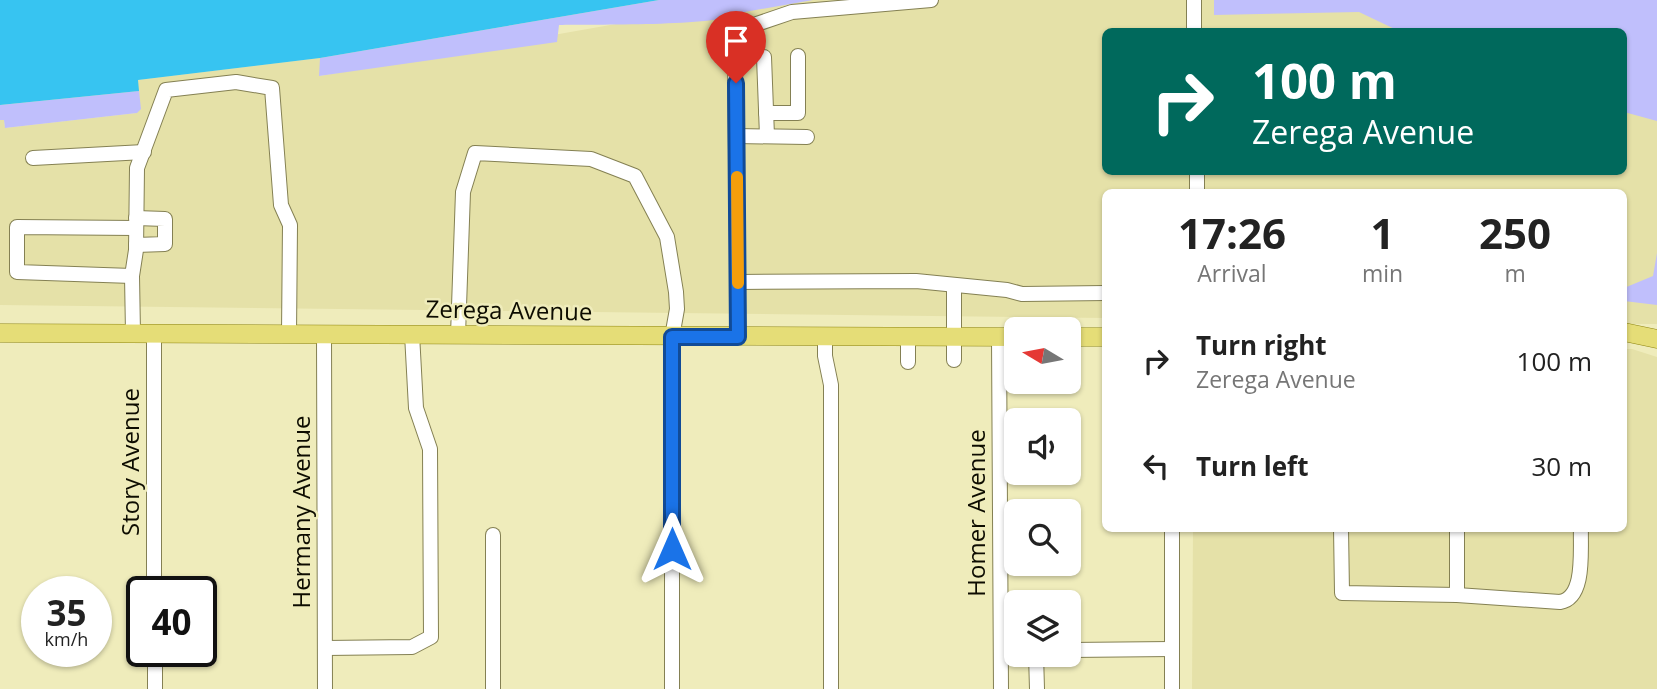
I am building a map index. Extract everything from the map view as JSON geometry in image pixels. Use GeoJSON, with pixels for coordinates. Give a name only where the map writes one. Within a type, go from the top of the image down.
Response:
{"type":"FeatureCollection","features":[{"type":"Feature","properties":{"kind":"main road","name":"Zerega Avenue"},"geometry":{"type":"LineString","coordinates":[[0,333],[1004,337]]}},
{"type":"Feature","properties":{"kind":"main road"},"geometry":{"type":"LineString","coordinates":[[1627,333],[1657,339]]}},
{"type":"Feature","properties":{"kind":"main road"},"geometry":{"type":"LineString","coordinates":[[1082,337],[1102,337]]}},
{"type":"Feature","properties":{"kind":"street"},"geometry":{"type":"LineString","coordinates":[[738,337],[735,57],[742,29],[792,12],[931,0]]}},
{"type":"Feature","properties":{"kind":"street"},"geometry":{"type":"LineString","coordinates":[[1194,0],[1194,28]]}},
{"type":"Feature","properties":{"kind":"street"},"geometry":{"type":"LineString","coordinates":[[766,113],[798,113],[798,56]]}},
{"type":"Feature","properties":{"kind":"street"},"geometry":{"type":"LineString","coordinates":[[764,57],[767,136]]}},
{"type":"Feature","properties":{"kind":"street"},"geometry":{"type":"LineString","coordinates":[[133,333],[132,276],[136,244],[137,168],[166,90],[236,82],[272,88],[281,205],[290,225],[289,334]]}},
{"type":"Feature","properties":{"kind":"street"},"geometry":{"type":"LineString","coordinates":[[736,136],[807,137]]}},
{"type":"Feature","properties":{"kind":"street"},"geometry":{"type":"LineString","coordinates":[[33,158],[144,152]]}},
{"type":"Feature","properties":{"kind":"street"},"geometry":{"type":"LineString","coordinates":[[458,335],[463,192],[475,153],[591,159],[635,176],[667,237],[677,305],[672,337],[672,689]]}},
{"type":"Feature","properties":{"kind":"street"},"geometry":{"type":"LineString","coordinates":[[132,276],[17,272],[17,227],[136,223],[165,219],[165,244],[136,244]]}},
{"type":"Feature","properties":{"kind":"street"},"geometry":{"type":"LineString","coordinates":[[738,282],[916,282],[1007,290],[1021,294],[1102,293]]}},
{"type":"Feature","properties":{"kind":"street"},"geometry":{"type":"LineString","coordinates":[[954,286],[954,360]]}},
{"type":"Feature","properties":{"kind":"street","name":"Story Avenue"},"geometry":{"type":"LineString","coordinates":[[154,333],[154,576]]}},
{"type":"Feature","properties":{"kind":"street","name":"Hermany Avenue"},"geometry":{"type":"LineString","coordinates":[[324,334],[325,689]]}},
{"type":"Feature","properties":{"kind":"street"},"geometry":{"type":"LineString","coordinates":[[324,648],[412,647],[432,637],[430,449],[416,408],[412,334]]}},
{"type":"Feature","properties":{"kind":"street"},"geometry":{"type":"LineString","coordinates":[[825,337],[826,365],[831,385],[831,689]]}},
{"type":"Feature","properties":{"kind":"street"},"geometry":{"type":"LineString","coordinates":[[908,337],[908,362]]}},
{"type":"Feature","properties":{"kind":"street","name":"Homer Avenue"},"geometry":{"type":"LineString","coordinates":[[1001,689],[1007,394]]}},
{"type":"Feature","properties":{"kind":"street"},"geometry":{"type":"LineString","coordinates":[[1172,532],[1172,689]]}},
{"type":"Feature","properties":{"kind":"street"},"geometry":{"type":"LineString","coordinates":[[1341,532],[1342,593],[1457,595],[1560,602],[1569,600],[1577,589],[1581,532]]}},
{"type":"Feature","properties":{"kind":"street"},"geometry":{"type":"LineString","coordinates":[[1457,532],[1457,595]]}},
{"type":"Feature","properties":{"kind":"street"},"geometry":{"type":"LineString","coordinates":[[493,535],[493,689]]}},
{"type":"Feature","properties":{"kind":"street"},"geometry":{"type":"LineString","coordinates":[[1081,650],[1172,649]]}},
{"type":"Feature","properties":{"kind":"street"},"geometry":{"type":"LineString","coordinates":[[155,667],[155,689]]}},
{"type":"Feature","properties":{"kind":"street"},"geometry":{"type":"LineString","coordinates":[[1037,667],[1037,689]]}},
{"type":"Feature","properties":{"kind":"shaded area"},"geometry":{"type":"Polygon","coordinates":[[[0,0],[659,0],[320,58],[138,80],[139,91],[0,105],[0,0]]]}},
{"type":"Feature","properties":{"kind":"shaded area"},"geometry":{"type":"Polygon","coordinates":[[[659,0],[813,0],[707,21],[559,25],[557,42],[319,76],[320,58],[659,0]]]}},
{"type":"Feature","properties":{"kind":"shaded area"},"geometry":{"type":"Polygon","coordinates":[[[752,0],[1607,0],[1657,17],[1657,324],[1627,324],[1627,189],[1102,189],[1102,318],[0,305],[0,120],[4,120],[5,128],[137,113],[138,80],[320,58],[320,76],[752,0]]]}},
{"type":"Feature","properties":{"kind":"shaded area"},"geometry":{"type":"Polygon","coordinates":[[[1214,0],[1657,0],[1657,121],[1627,113],[1627,28],[1393,28],[1359,12],[1214,15],[1214,0]]]}},
{"type":"Feature","properties":{"kind":"shaded area"},"geometry":{"type":"Polygon","coordinates":[[[139,91],[141,109],[137,113],[5,128],[4,120],[0,120],[0,105],[139,91]]]}},
{"type":"Feature","properties":{"kind":"shaded area"},"geometry":{"type":"Polygon","coordinates":[[[1657,253],[1657,305],[1627,301],[1627,287],[1653,276],[1657,253]]]}},
{"type":"Feature","properties":{"kind":"shaded area"},"geometry":{"type":"Polygon","coordinates":[[[1627,349],[1657,357],[1657,689],[1192,689],[1193,532],[1627,532],[1627,349]]]}},
{"type":"Feature","properties":{"kind":"slow traffic"},"geometry":{"type":"LineString","coordinates":[[737,177],[738,283]]}},
{"type":"Feature","properties":{"kind":"route"},"geometry":{"type":"LineString","coordinates":[[672,549],[672,337],[738,337],[736,83]]}}]}
